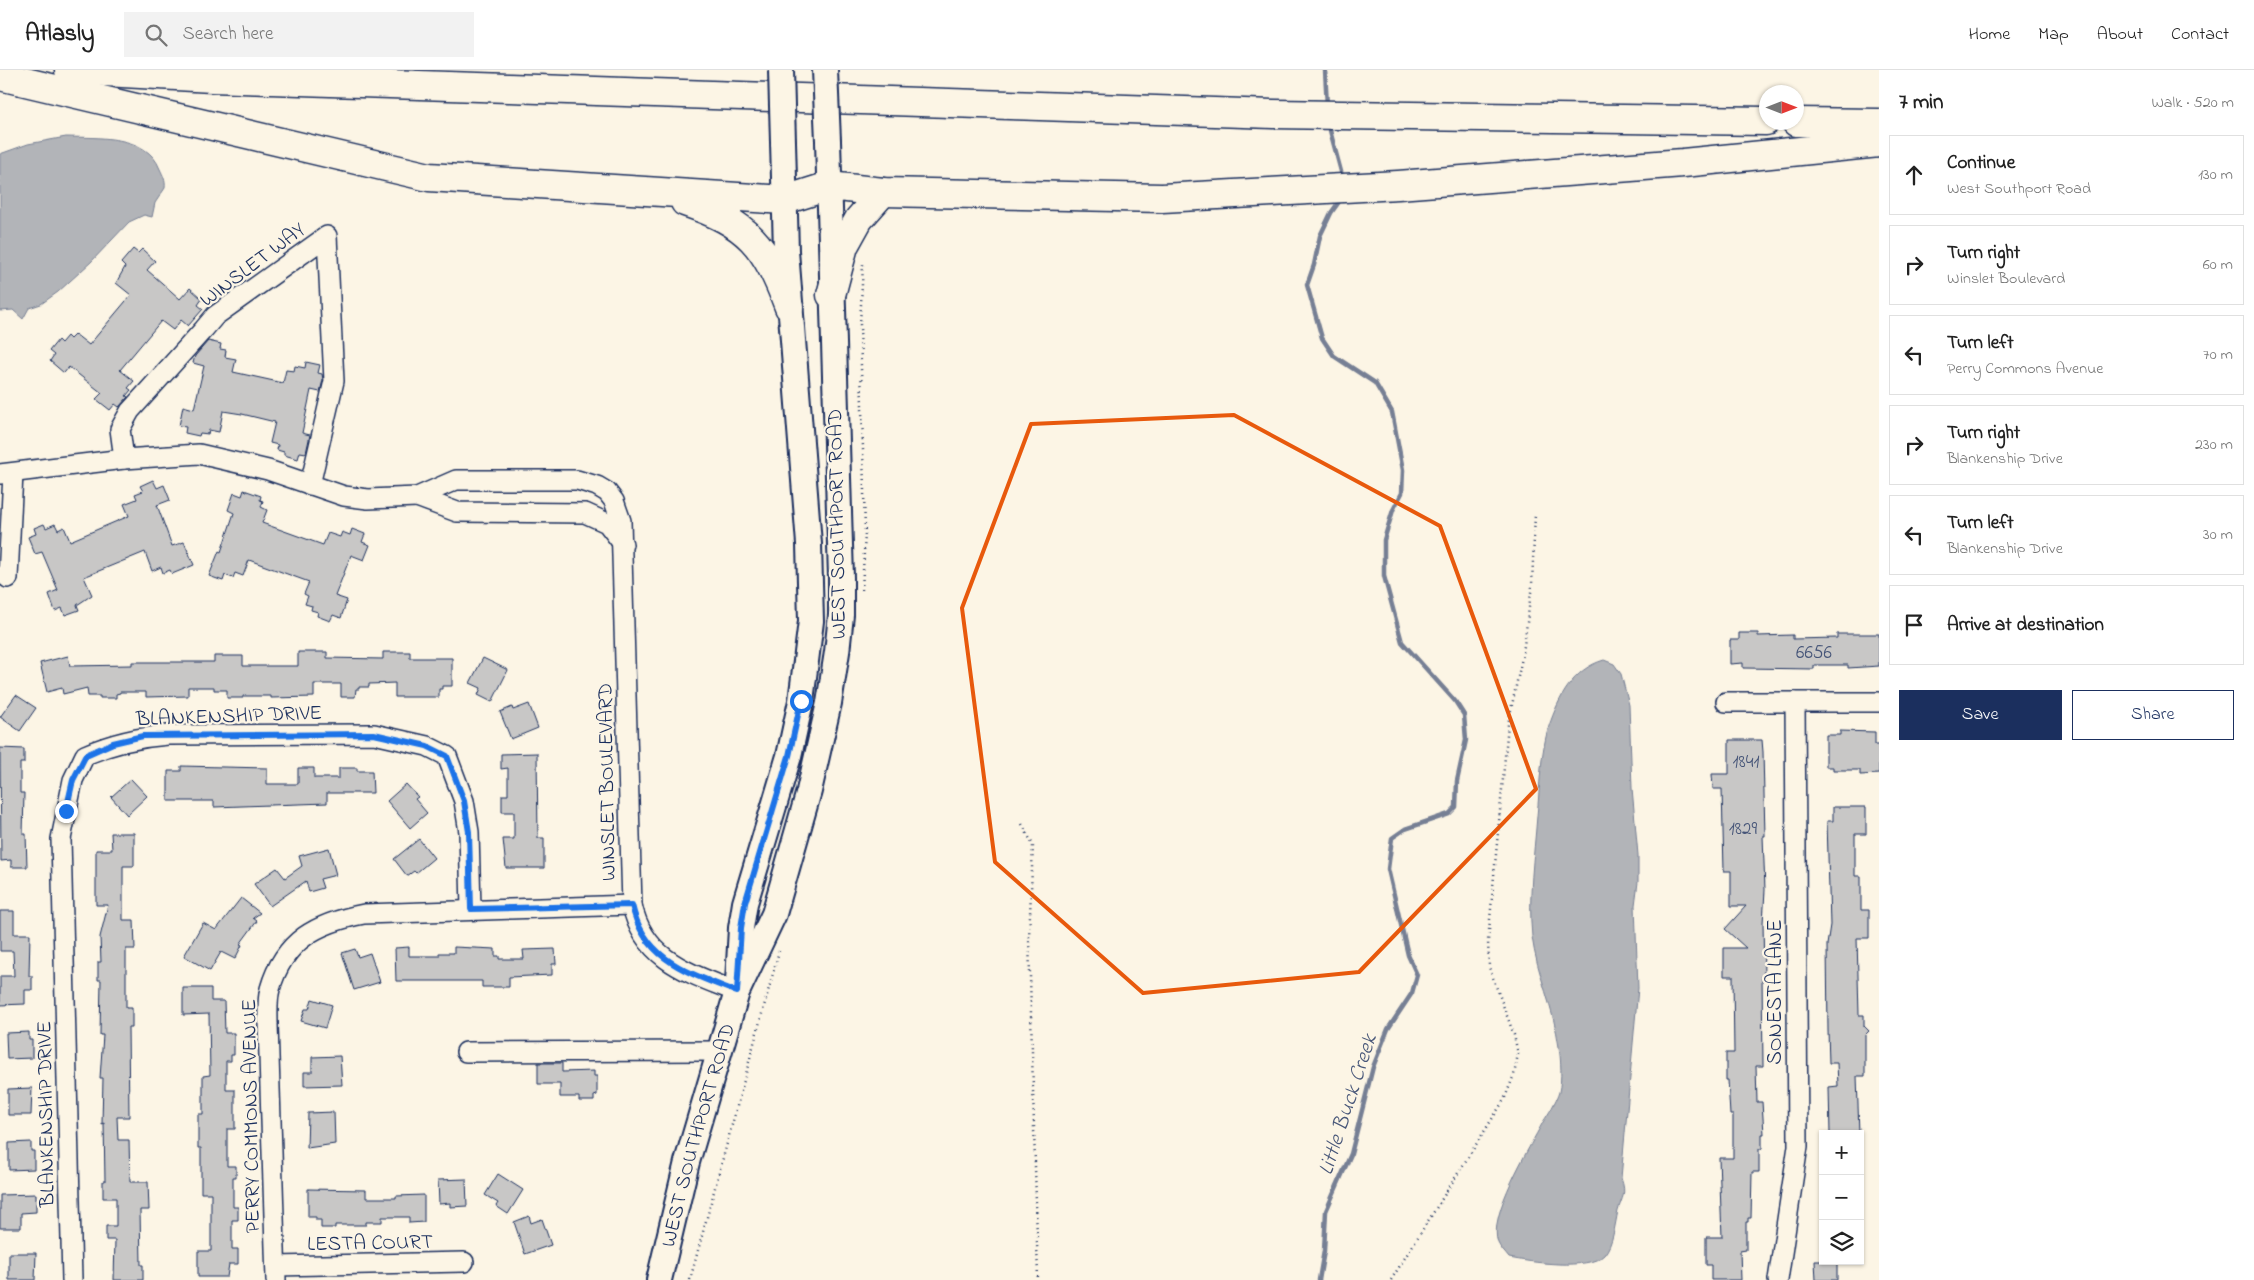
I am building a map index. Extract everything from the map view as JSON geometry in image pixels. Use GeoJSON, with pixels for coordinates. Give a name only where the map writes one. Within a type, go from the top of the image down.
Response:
{"type":"FeatureCollection","features":[{"type":"Feature","properties":{"kind":"highway"},"geometry":{"type":"LineString","coordinates":[[69,70],[212,78],[1274,114],[1759,122]]}},
{"type":"Feature","properties":{"kind":"highway"},"geometry":{"type":"LineString","coordinates":[[0,76],[428,176],[784,200],[829,186],[883,192],[1162,198],[1398,185],[1683,164],[1879,143]]}},
{"type":"Feature","properties":{"kind":"highway"},"geometry":{"type":"LineString","coordinates":[[1804,122],[1879,123]]}},
{"type":"Feature","properties":{"kind":"highway"},"geometry":{"type":"LineString","coordinates":[[645,191],[709,210],[727,219],[752,237],[771,265],[789,307]]}},
{"type":"Feature","properties":{"kind":"highway"},"geometry":{"type":"LineString","coordinates":[[831,295],[844,246],[859,219],[883,192]]}},
{"type":"Feature","properties":{"kind":"main road","name":"WEST SOUTHPORT ROAD"},"geometry":{"type":"LineString","coordinates":[[737,992],[741,928],[745,903],[789,756],[803,692],[811,621],[809,544],[789,307],[784,200],[782,70]]}},
{"type":"Feature","properties":{"kind":"main road","name":"WEST SOUTHPORT ROAD"},"geometry":{"type":"LineString","coordinates":[[659,1280],[687,1162],[737,992],[774,914],[809,791],[829,703],[837,652],[841,578],[831,295],[826,70]]}},
{"type":"Feature","properties":{"kind":"street","name":"WINSLET WAY"},"geometry":{"type":"LineString","coordinates":[[124,458],[120,429],[130,411],[215,316],[327,236],[334,382],[310,485]]}},
{"type":"Feature","properties":{"kind":"street","name":"WINSLET BOULEVARD"},"geometry":{"type":"LineString","coordinates":[[6,474],[124,458],[199,454],[268,470],[352,497],[377,500],[417,498],[456,480],[588,482],[607,492],[614,501],[622,521],[632,905],[635,920],[652,947],[669,961],[684,971],[737,992]]}},
{"type":"Feature","properties":{"kind":"street"},"geometry":{"type":"LineString","coordinates":[[6,474],[8,578]]}},
{"type":"Feature","properties":{"kind":"street","name":"WINSLET BOULEVARD"},"geometry":{"type":"LineString","coordinates":[[417,498],[457,512],[585,513],[607,523],[623,544]]}},
{"type":"Feature","properties":{"kind":"street"},"geometry":{"type":"LineString","coordinates":[[1726,702],[1879,702]]}},
{"type":"Feature","properties":{"kind":"street","name":"SONESTA LANE"},"geometry":{"type":"LineString","coordinates":[[1778,1280],[1798,1146],[1795,702]]}},
{"type":"Feature","properties":{"kind":"street","name":"BLANKENSHIP DRIVE"},"geometry":{"type":"LineString","coordinates":[[72,1280],[61,839],[73,780],[86,755],[113,743],[143,736],[168,735],[374,734],[427,746],[447,756],[464,801],[469,832],[471,909]]}},
{"type":"Feature","properties":{"kind":"street","name":"PERRY COMMONS AVENUE"},"geometry":{"type":"LineString","coordinates":[[276,1273],[268,1024],[270,990],[282,961],[299,940],[321,925],[342,918],[364,914],[632,905]]}},
{"type":"Feature","properties":{"kind":"street"},"geometry":{"type":"LineString","coordinates":[[466,1052],[719,1051]]}},
{"type":"Feature","properties":{"kind":"street","name":"LESTA COURT"},"geometry":{"type":"LineString","coordinates":[[276,1273],[464,1262]]}},
{"type":"Feature","properties":{"kind":"path"},"geometry":{"type":"LineString","coordinates":[[1391,1280],[1504,1100],[1514,1075],[1518,1054],[1514,1035],[1489,966],[1488,941],[1508,724],[1523,653],[1532,585],[1535,512]]}},
{"type":"Feature","properties":{"kind":"path"},"geometry":{"type":"LineString","coordinates":[[1022,824],[1033,845],[1029,937],[1038,1280]]}},
{"type":"Feature","properties":{"kind":"highlighted area"},"geometry":{"type":"Polygon","coordinates":[[[1234,415],[1440,526],[1536,789],[1359,972],[1143,993],[995,862],[962,608],[1031,424],[1234,415]]]}},
{"type":"Feature","properties":{"kind":"shaded area"},"geometry":{"type":"Polygon","coordinates":[[[66,137],[120,140],[144,149],[154,158],[160,169],[165,180],[165,188],[155,203],[152,217],[144,215],[129,222],[91,262],[58,292],[41,304],[29,308],[23,319],[13,310],[0,311],[0,154],[28,144],[66,137]]]}},
{"type":"Feature","properties":{"kind":"shaded area"},"geometry":{"type":"Polygon","coordinates":[[[1604,660],[1614,664],[1621,674],[1629,705],[1632,788],[1638,855],[1638,882],[1635,905],[1638,988],[1621,1178],[1624,1192],[1612,1240],[1604,1255],[1586,1263],[1544,1263],[1509,1258],[1498,1243],[1496,1231],[1504,1199],[1529,1148],[1554,1104],[1561,1081],[1557,1033],[1534,951],[1531,922],[1532,876],[1541,771],[1546,737],[1557,705],[1576,677],[1593,664],[1604,660]]]}},
{"type":"Feature","properties":{"kind":"building"},"geometry":{"type":"Polygon","coordinates":[[[133,249],[138,253],[142,249],[155,261],[147,270],[180,299],[190,288],[202,299],[198,305],[203,309],[188,326],[181,320],[173,330],[161,321],[120,370],[134,381],[128,388],[131,390],[126,396],[128,397],[119,407],[115,404],[110,410],[96,399],[102,393],[69,367],[64,373],[50,361],[54,355],[49,351],[58,340],[61,343],[67,336],[70,339],[75,334],[89,345],[131,295],[116,283],[125,267],[121,263],[133,249]]]}},
{"type":"Feature","properties":{"kind":"building"},"geometry":{"type":"Polygon","coordinates":[[[208,341],[221,344],[220,349],[226,350],[225,357],[236,359],[233,372],[283,383],[286,370],[294,371],[295,366],[305,368],[306,362],[320,365],[318,373],[322,374],[323,380],[320,392],[311,390],[302,433],[310,435],[306,453],[300,452],[298,459],[284,455],[284,452],[277,450],[278,445],[270,443],[275,422],[242,414],[223,411],[219,432],[209,430],[208,434],[200,433],[199,436],[185,433],[186,427],[179,426],[183,406],[194,409],[204,366],[193,363],[195,356],[208,341]]]}},
{"type":"Feature","properties":{"kind":"building"},"geometry":{"type":"Polygon","coordinates":[[[153,480],[157,488],[164,485],[170,500],[157,505],[172,546],[184,542],[194,565],[172,574],[170,570],[163,573],[161,567],[152,571],[145,552],[84,577],[92,595],[77,605],[79,610],[65,615],[62,608],[55,611],[49,594],[58,590],[42,552],[35,554],[28,537],[36,534],[34,528],[44,524],[46,528],[55,524],[58,530],[64,527],[70,541],[129,516],[124,504],[137,499],[135,494],[143,491],[140,486],[153,480]]]}},
{"type":"Feature","properties":{"kind":"building"},"geometry":{"type":"Polygon","coordinates":[[[244,490],[261,496],[260,500],[263,501],[261,507],[267,510],[262,523],[323,545],[328,533],[340,537],[342,532],[350,535],[352,529],[365,534],[362,542],[370,545],[364,560],[351,555],[335,596],[347,600],[341,618],[333,615],[330,621],[317,616],[318,612],[311,610],[312,606],[305,604],[308,596],[304,594],[309,582],[249,560],[243,576],[235,573],[233,578],[225,575],[223,581],[209,576],[219,551],[221,552],[234,513],[228,510],[234,493],[242,496],[244,490]]]}},
{"type":"Feature","properties":{"kind":"building"},"geometry":{"type":"Polygon","coordinates":[[[1739,633],[1758,633],[1758,636],[1793,635],[1793,639],[1837,638],[1837,634],[1879,634],[1879,666],[1848,668],[1848,665],[1814,665],[1814,669],[1743,668],[1743,663],[1730,664],[1730,640],[1739,640],[1739,633]]]}},
{"type":"Feature","properties":{"kind":"building"},"geometry":{"type":"Polygon","coordinates":[[[298,652],[327,652],[327,658],[383,659],[383,652],[410,652],[410,658],[452,658],[452,686],[442,686],[442,689],[439,689],[439,697],[395,697],[395,683],[369,684],[369,687],[359,687],[359,689],[356,689],[355,697],[341,697],[341,684],[314,684],[314,697],[271,698],[271,696],[243,696],[243,698],[227,698],[227,690],[214,690],[214,687],[188,687],[188,696],[146,697],[146,692],[120,692],[116,694],[116,698],[100,698],[100,696],[88,696],[87,688],[63,694],[62,688],[47,692],[40,663],[68,656],[70,666],[132,665],[132,662],[214,662],[214,656],[243,656],[243,666],[298,666],[298,652]]]}},
{"type":"Feature","properties":{"kind":"building"},"geometry":{"type":"Polygon","coordinates":[[[483,658],[508,670],[492,702],[478,695],[481,688],[470,683],[483,658]]]}},
{"type":"Feature","properties":{"kind":"building"},"geometry":{"type":"Polygon","coordinates":[[[16,695],[36,708],[20,731],[0,717],[16,695]]]}},
{"type":"Feature","properties":{"kind":"building"},"geometry":{"type":"Polygon","coordinates":[[[529,704],[538,728],[511,739],[500,712],[512,707],[513,710],[529,704]]]}},
{"type":"Feature","properties":{"kind":"building"},"geometry":{"type":"Polygon","coordinates":[[[1840,731],[1875,732],[1875,745],[1879,745],[1879,774],[1860,775],[1860,770],[1833,770],[1833,767],[1826,767],[1826,735],[1840,735],[1840,731]]]}},
{"type":"Feature","properties":{"kind":"building"},"geometry":{"type":"Polygon","coordinates":[[[1729,740],[1762,740],[1765,836],[1763,836],[1765,890],[1763,923],[1764,976],[1762,976],[1763,1066],[1756,1066],[1757,1102],[1762,1102],[1764,1134],[1762,1134],[1762,1149],[1759,1149],[1759,1172],[1752,1172],[1751,1218],[1748,1218],[1748,1222],[1746,1222],[1746,1250],[1740,1251],[1741,1280],[1711,1280],[1711,1265],[1706,1265],[1706,1237],[1722,1237],[1719,1158],[1733,1158],[1733,1115],[1730,1115],[1728,1080],[1726,1080],[1726,1053],[1734,1053],[1733,976],[1724,976],[1724,948],[1746,948],[1725,929],[1746,906],[1731,906],[1731,871],[1724,871],[1722,789],[1713,789],[1712,774],[1729,774],[1729,740]]]}},
{"type":"Feature","properties":{"kind":"building"},"geometry":{"type":"Polygon","coordinates":[[[0,748],[24,749],[24,763],[20,763],[20,793],[24,793],[23,834],[26,834],[27,867],[11,867],[11,860],[1,861],[0,748]]]}},
{"type":"Feature","properties":{"kind":"building"},"geometry":{"type":"Polygon","coordinates":[[[537,753],[538,838],[544,838],[544,868],[506,868],[503,839],[514,839],[514,812],[502,812],[502,795],[508,795],[508,768],[501,769],[501,754],[537,753]]]}},
{"type":"Feature","properties":{"kind":"building"},"geometry":{"type":"Polygon","coordinates":[[[181,766],[267,768],[267,784],[298,784],[298,768],[314,768],[314,778],[339,778],[339,768],[357,768],[357,771],[372,771],[373,793],[327,793],[327,803],[214,807],[214,801],[168,801],[168,771],[181,771],[181,766]]]}},
{"type":"Feature","properties":{"kind":"building"},"geometry":{"type":"Polygon","coordinates":[[[131,779],[147,796],[127,815],[111,797],[131,779]]]}},
{"type":"Feature","properties":{"kind":"building"},"geometry":{"type":"Polygon","coordinates":[[[406,784],[418,797],[415,799],[427,813],[410,828],[387,801],[406,784]]]}},
{"type":"Feature","properties":{"kind":"building"},"geometry":{"type":"Polygon","coordinates":[[[1833,807],[1866,807],[1866,834],[1855,834],[1855,876],[1861,876],[1861,910],[1869,910],[1869,938],[1857,938],[1859,1015],[1864,1015],[1864,1026],[1869,1031],[1865,1035],[1865,1076],[1857,1076],[1859,1130],[1830,1130],[1829,1087],[1838,1086],[1837,1063],[1829,1063],[1828,1030],[1827,945],[1830,925],[1827,821],[1833,821],[1833,807]]]}},
{"type":"Feature","properties":{"kind":"building"},"geometry":{"type":"Polygon","coordinates":[[[111,833],[134,833],[134,866],[123,866],[123,920],[134,920],[135,949],[126,949],[126,1008],[132,1008],[132,1027],[128,1027],[129,1117],[117,1117],[118,1140],[129,1140],[130,1182],[148,1182],[149,1210],[140,1210],[143,1280],[114,1280],[115,1240],[106,1240],[106,1226],[116,1226],[116,1198],[103,1198],[103,1181],[105,1181],[104,1123],[102,1124],[103,1078],[100,1078],[103,1035],[100,1035],[101,980],[98,980],[98,962],[101,962],[100,937],[108,905],[96,905],[96,850],[112,850],[111,833]]]}},
{"type":"Feature","properties":{"kind":"building"},"geometry":{"type":"Polygon","coordinates":[[[419,839],[434,858],[416,873],[414,871],[407,876],[394,859],[419,839]]]}},
{"type":"Feature","properties":{"kind":"building"},"geometry":{"type":"Polygon","coordinates":[[[329,848],[336,875],[320,879],[323,888],[309,892],[306,881],[270,906],[254,884],[277,868],[285,878],[302,866],[299,856],[329,848]]]}},
{"type":"Feature","properties":{"kind":"building"},"geometry":{"type":"Polygon","coordinates":[[[241,898],[260,913],[253,918],[257,921],[240,944],[242,945],[235,959],[221,952],[210,971],[184,956],[203,923],[216,930],[241,898]]]}},
{"type":"Feature","properties":{"kind":"building"},"geometry":{"type":"Polygon","coordinates":[[[0,911],[14,911],[14,934],[30,934],[29,976],[32,976],[32,990],[25,990],[25,1004],[0,1005],[0,976],[14,976],[13,951],[0,951],[0,911]]]}},
{"type":"Feature","properties":{"kind":"building"},"geometry":{"type":"Polygon","coordinates":[[[409,947],[409,956],[439,956],[439,953],[454,953],[454,947],[495,949],[495,956],[499,956],[499,959],[524,959],[523,950],[555,949],[556,964],[552,964],[552,975],[509,977],[509,987],[482,987],[482,981],[396,981],[395,948],[409,947]]]}},
{"type":"Feature","properties":{"kind":"building"},"geometry":{"type":"Polygon","coordinates":[[[355,949],[358,957],[370,953],[380,982],[354,990],[342,953],[355,949]]]}},
{"type":"Feature","properties":{"kind":"building"},"geometry":{"type":"Polygon","coordinates":[[[183,988],[211,988],[211,1001],[224,1001],[225,1033],[234,1033],[234,1055],[231,1055],[231,1061],[226,1061],[226,1090],[235,1090],[235,1129],[227,1129],[227,1166],[236,1166],[236,1177],[233,1177],[233,1207],[238,1207],[238,1220],[232,1220],[232,1249],[238,1249],[238,1264],[229,1264],[227,1277],[198,1277],[198,1251],[211,1251],[211,1193],[201,1193],[201,1148],[198,1148],[198,1114],[203,1114],[203,1076],[210,1075],[209,1014],[183,1015],[183,988]]]}},
{"type":"Feature","properties":{"kind":"building"},"geometry":{"type":"Polygon","coordinates":[[[312,999],[332,1005],[325,1028],[301,1021],[305,1009],[309,1009],[312,999]]]}},
{"type":"Feature","properties":{"kind":"building"},"geometry":{"type":"Polygon","coordinates":[[[29,1032],[29,1040],[32,1040],[32,1058],[7,1059],[6,1033],[29,1032]]]}},
{"type":"Feature","properties":{"kind":"building"},"geometry":{"type":"Polygon","coordinates":[[[340,1056],[342,1085],[304,1086],[304,1072],[312,1072],[312,1057],[340,1056]]]}},
{"type":"Feature","properties":{"kind":"building"},"geometry":{"type":"Polygon","coordinates":[[[538,1063],[562,1063],[562,1072],[594,1071],[594,1076],[597,1076],[597,1095],[594,1096],[594,1101],[579,1101],[579,1097],[560,1097],[560,1084],[538,1084],[538,1063]]]}},
{"type":"Feature","properties":{"kind":"building"},"geometry":{"type":"Polygon","coordinates":[[[32,1088],[31,1115],[8,1115],[8,1089],[32,1088]]]}},
{"type":"Feature","properties":{"kind":"building"},"geometry":{"type":"Polygon","coordinates":[[[334,1112],[335,1144],[307,1148],[308,1113],[334,1112]]]}},
{"type":"Feature","properties":{"kind":"building"},"geometry":{"type":"Polygon","coordinates":[[[31,1142],[31,1151],[34,1151],[34,1169],[9,1170],[9,1143],[31,1142]]]}},
{"type":"Feature","properties":{"kind":"building"},"geometry":{"type":"Polygon","coordinates":[[[498,1174],[523,1190],[508,1214],[496,1206],[498,1203],[485,1195],[498,1174]]]}},
{"type":"Feature","properties":{"kind":"building"},"geometry":{"type":"Polygon","coordinates":[[[466,1179],[467,1206],[450,1207],[450,1203],[439,1204],[438,1180],[466,1179]]]}},
{"type":"Feature","properties":{"kind":"building"},"geometry":{"type":"Polygon","coordinates":[[[308,1189],[366,1190],[366,1198],[396,1198],[396,1196],[424,1195],[424,1222],[409,1223],[409,1217],[382,1217],[382,1222],[366,1222],[366,1225],[335,1225],[335,1228],[321,1228],[321,1220],[316,1220],[316,1217],[308,1217],[308,1189]]]}},
{"type":"Feature","properties":{"kind":"building"},"geometry":{"type":"Polygon","coordinates":[[[36,1194],[36,1212],[21,1213],[21,1228],[0,1228],[0,1195],[36,1194]]]}},
{"type":"Feature","properties":{"kind":"building"},"geometry":{"type":"Polygon","coordinates":[[[529,1216],[531,1223],[542,1219],[551,1245],[525,1254],[514,1222],[529,1216]]]}},
{"type":"Feature","properties":{"kind":"building"},"geometry":{"type":"Polygon","coordinates":[[[9,1253],[36,1253],[35,1280],[9,1280],[9,1253]]]}},
{"type":"Feature","properties":{"kind":"building"},"geometry":{"type":"Polygon","coordinates":[[[1815,1261],[1819,1261],[1819,1265],[1837,1265],[1837,1280],[1816,1280],[1815,1261]]]}},
{"type":"Feature","properties":{"kind":"waterway","name":"Little Buck Creek"},"geometry":{"type":"LineString","coordinates":[[1325,70],[1327,106]]}},
{"type":"Feature","properties":{"kind":"waterway","name":"Little Buck Creek"},"geometry":{"type":"LineString","coordinates":[[1328,123],[1343,179]]}},
{"type":"Feature","properties":{"kind":"waterway","name":"Little Buck Creek"},"geometry":{"type":"LineString","coordinates":[[1319,1280],[1324,1251],[1326,1211],[1351,1154],[1373,1067],[1388,1029],[1412,993],[1417,975],[1408,955],[1388,869],[1392,838],[1405,829],[1449,814],[1456,807],[1457,781],[1466,740],[1464,715],[1455,701],[1402,642],[1384,576],[1384,540],[1393,510],[1402,493],[1403,470],[1392,412],[1375,383],[1334,356],[1322,338],[1307,285],[1314,265],[1320,236],[1331,213],[1341,199]]}},
{"type":"Feature","properties":{"kind":"route"},"geometry":{"type":"LineString","coordinates":[[66,811],[73,780],[86,755],[113,743],[143,736],[374,734],[427,746],[447,756],[464,801],[469,832],[471,909],[632,905],[635,920],[652,947],[684,971],[737,992],[741,928],[745,903],[789,756],[801,701]]}}]}
